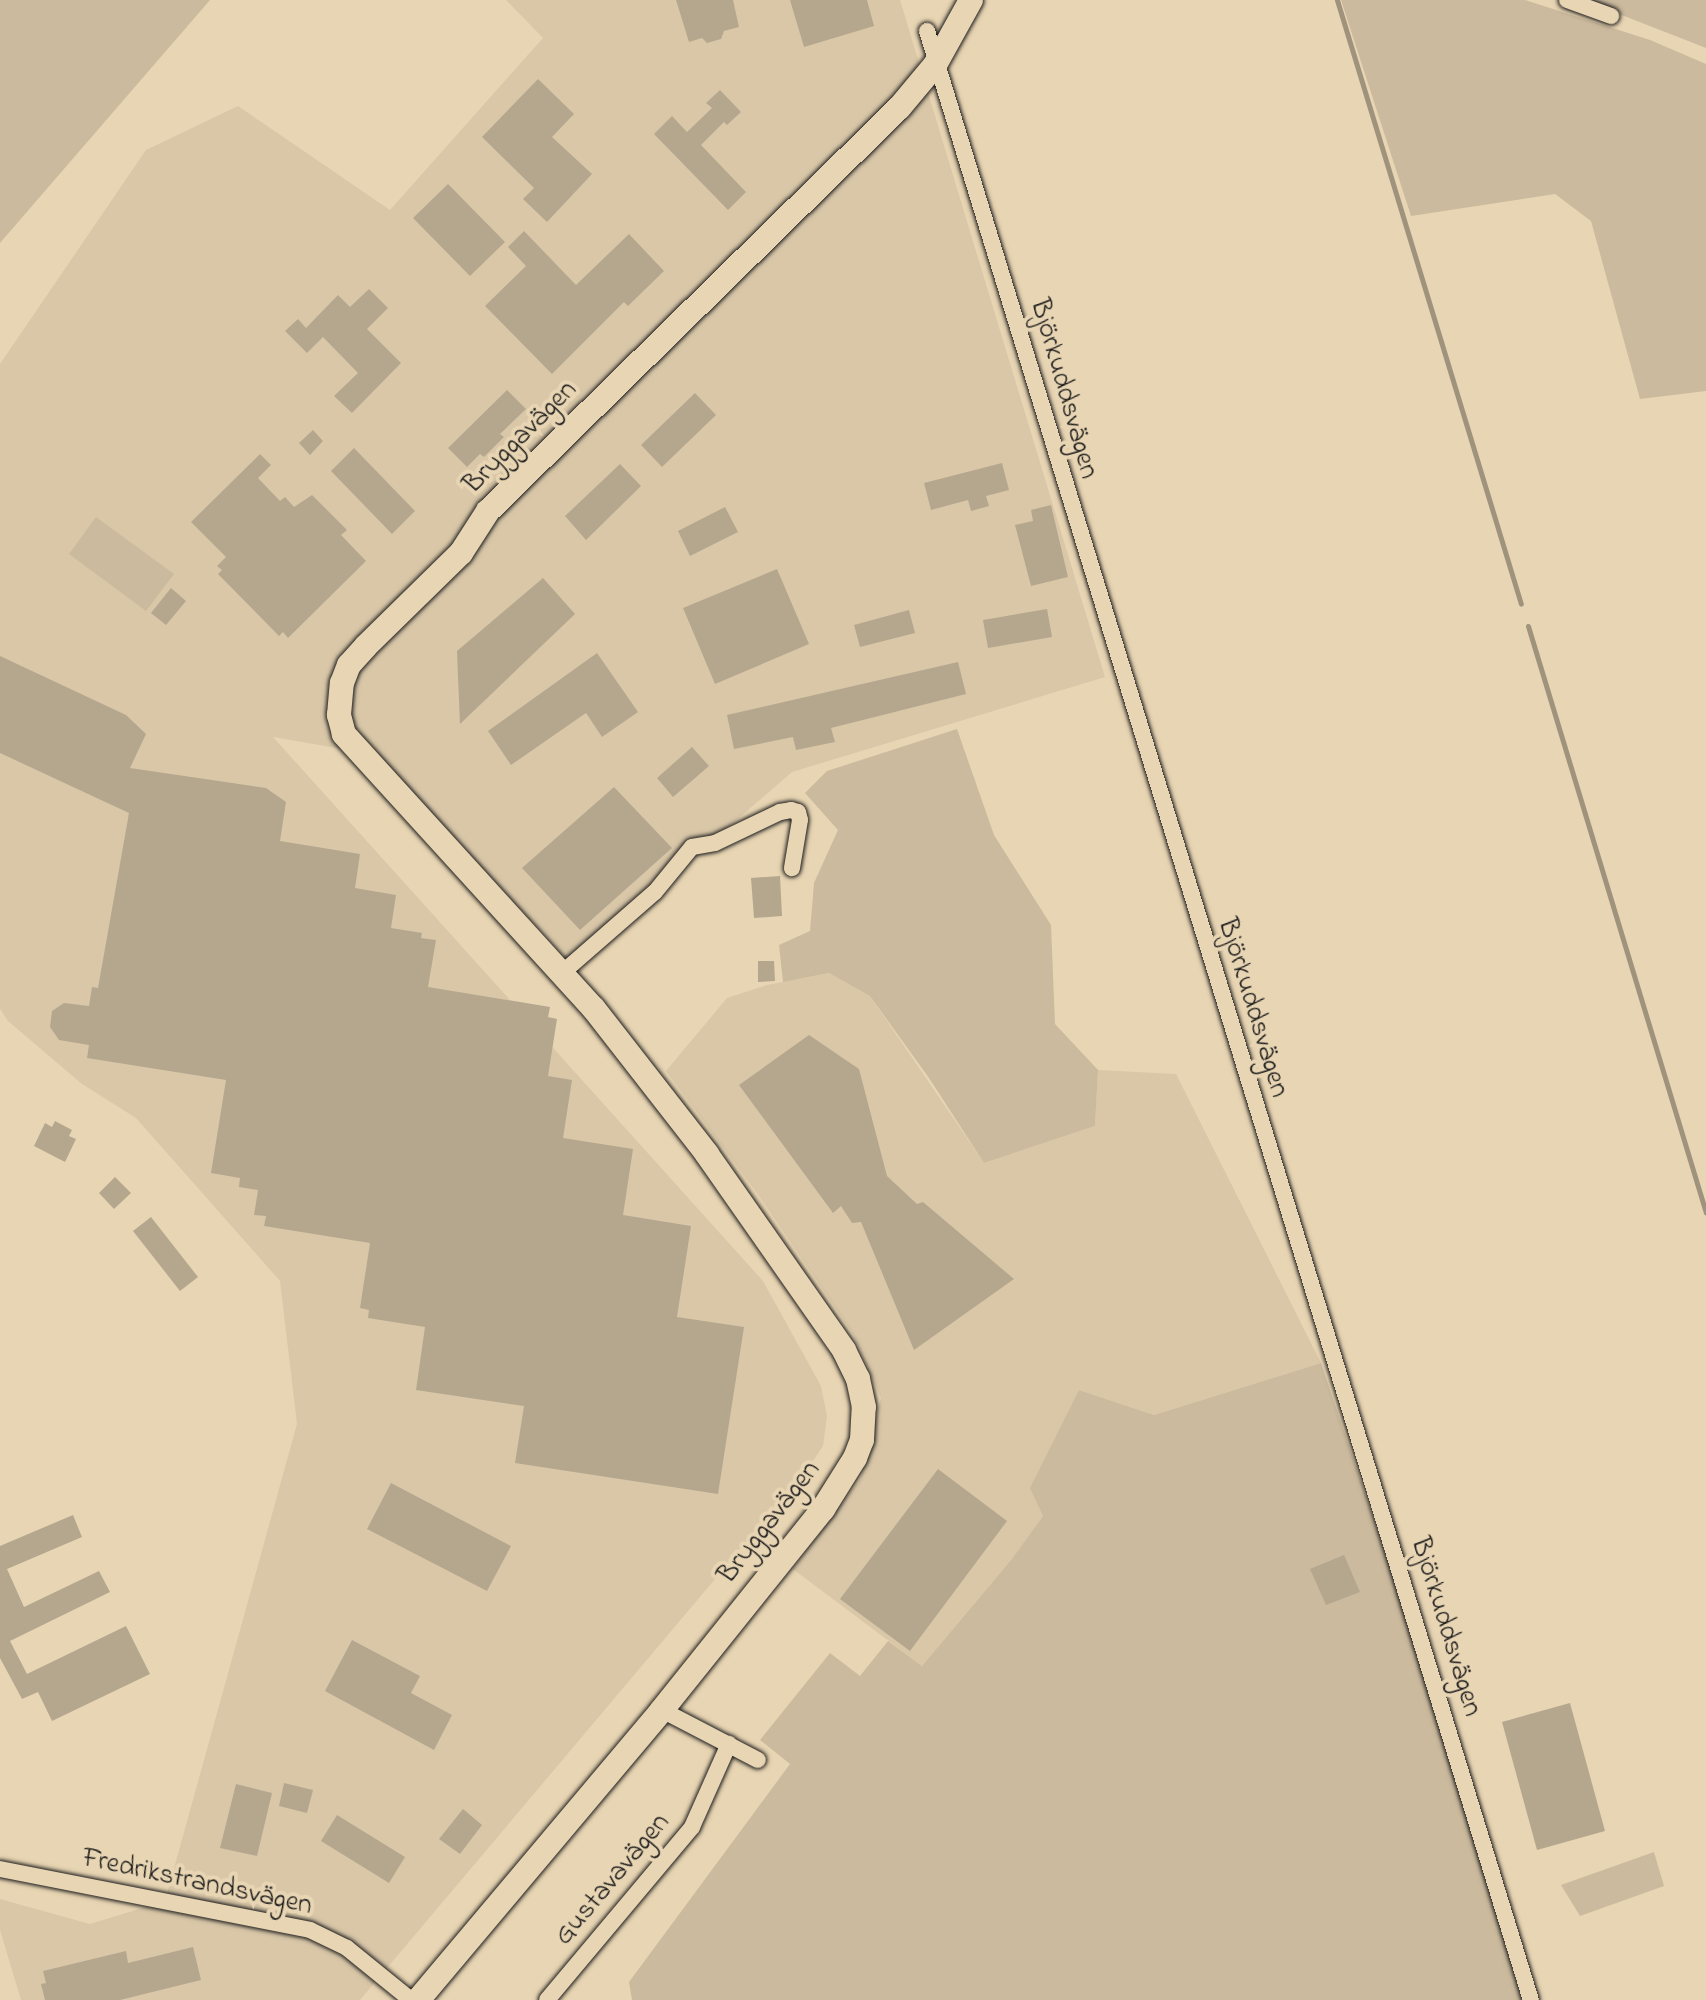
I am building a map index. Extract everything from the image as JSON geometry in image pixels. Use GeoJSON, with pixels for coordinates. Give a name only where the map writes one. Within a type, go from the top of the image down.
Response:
{"type":"FeatureCollection","features":[{"type":"Feature","properties":{"kind":"main road","name":"Bryggavägen"},"geometry":{"type":"LineString","coordinates":[[418,2000],[662,1710],[845,1479],[862,1440],[864,1407],[858,1379],[844,1350],[801,1284],[707,1154],[562,973],[344,734],[339,700],[345,674],[366,646],[461,553],[488,511],[860,149],[935,65],[971,0]]}},
{"type":"Feature","properties":{"kind":"street"},"geometry":{"type":"LineString","coordinates":[[1567,0],[1611,16]]}},
{"type":"Feature","properties":{"kind":"street","name":"Björkuddsvägen"},"geometry":{"type":"LineString","coordinates":[[927,31],[935,65],[991,234],[1122,676],[1531,2000]]}},
{"type":"Feature","properties":{"kind":"street"},"geometry":{"type":"LineString","coordinates":[[562,973],[655,892],[692,847],[715,843],[780,812],[791,810],[798,812],[800,820],[792,868]]}},
{"type":"Feature","properties":{"kind":"street"},"geometry":{"type":"LineString","coordinates":[[662,1710],[758,1760]]}},
{"type":"Feature","properties":{"kind":"street","name":"Gustavavägen"},"geometry":{"type":"LineString","coordinates":[[547,2000],[692,1827],[729,1744]]}},
{"type":"Feature","properties":{"kind":"street","name":"Fredrikstrandsvägen"},"geometry":{"type":"LineString","coordinates":[[0,1869],[310,1930],[347,1948],[411,2000]]}},
{"type":"Feature","properties":{"kind":"shaded area"},"geometry":{"type":"Polygon","coordinates":[[[0,0],[210,0],[0,243],[0,0]]]}},
{"type":"Feature","properties":{"kind":"shaded area"},"geometry":{"type":"Polygon","coordinates":[[[506,0],[900,0],[1105,677],[792,772],[571,963],[377,755],[273,737],[763,1281],[821,1386],[827,1416],[823,1446],[807,1470],[360,2000],[21,2000],[0,1930],[0,1899],[90,1924],[165,1901],[297,1424],[280,1281],[136,1118],[82,1084],[8,1021],[0,1009],[0,364],[146,150],[238,106],[390,210],[543,38],[506,0]]]}},
{"type":"Feature","properties":{"kind":"shaded area"},"geometry":{"type":"Polygon","coordinates":[[[1341,0],[1525,0],[1650,40],[1706,64],[1706,391],[1640,399],[1591,221],[1555,194],[1411,216],[1341,0]]]}},
{"type":"Feature","properties":{"kind":"shaded area"},"geometry":{"type":"Polygon","coordinates":[[[1574,0],[1706,0],[1706,48],[1614,12],[1574,0]]]}},
{"type":"Feature","properties":{"kind":"shaded area"},"geometry":{"type":"Polygon","coordinates":[[[96,517],[174,574],[146,611],[69,554],[96,517]]]}},
{"type":"Feature","properties":{"kind":"shaded area"},"geometry":{"type":"Polygon","coordinates":[[[957,729],[994,835],[1051,925],[1055,1024],[1098,1070],[1095,1126],[984,1163],[929,1078],[870,996],[829,973],[783,982],[779,945],[810,931],[814,883],[838,830],[805,793],[827,771],[957,729]]]}},
{"type":"Feature","properties":{"kind":"shaded area"},"geometry":{"type":"Polygon","coordinates":[[[829,973],[870,996],[984,1163],[1095,1126],[1098,1070],[1176,1074],[1321,1363],[1154,1415],[1079,1390],[1043,1516],[1011,1560],[922,1666],[793,1569],[861,1478],[881,1398],[853,1334],[760,1197],[666,1071],[727,998],[767,985],[829,973]]]}},
{"type":"Feature","properties":{"kind":"shaded area"},"geometry":{"type":"Polygon","coordinates":[[[1321,1363],[1423,1666],[1522,2000],[632,2000],[629,1982],[790,1764],[760,1740],[830,1653],[860,1676],[888,1641],[922,1666],[1011,1560],[1043,1516],[1030,1488],[1079,1390],[1154,1415],[1321,1363]]]}},
{"type":"Feature","properties":{"kind":"shaded area"},"geometry":{"type":"Polygon","coordinates":[[[1654,1852],[1664,1886],[1580,1916],[1561,1885],[1654,1852]]]}},
{"type":"Feature","properties":{"kind":"building"},"geometry":{"type":"Polygon","coordinates":[[[676,0],[733,0],[739,27],[724,31],[721,39],[707,43],[702,38],[689,42],[676,0]]]}},
{"type":"Feature","properties":{"kind":"building"},"geometry":{"type":"Polygon","coordinates":[[[790,0],[867,0],[874,26],[804,47],[790,0]]]}},
{"type":"Feature","properties":{"kind":"building"},"geometry":{"type":"Polygon","coordinates":[[[538,79],[574,114],[552,137],[592,174],[547,222],[523,199],[534,188],[482,137],[538,79]]]}},
{"type":"Feature","properties":{"kind":"building"},"geometry":{"type":"Polygon","coordinates":[[[720,90],[741,112],[727,125],[724,122],[701,145],[746,192],[728,210],[654,134],[672,116],[687,132],[712,108],[706,103],[720,90]]]}},
{"type":"Feature","properties":{"kind":"building"},"geometry":{"type":"Polygon","coordinates":[[[448,184],[505,242],[470,276],[413,218],[448,184]]]}},
{"type":"Feature","properties":{"kind":"building"},"geometry":{"type":"Polygon","coordinates":[[[524,231],[576,285],[629,234],[664,271],[628,306],[624,302],[552,374],[485,306],[526,266],[508,247],[524,231]]]}},
{"type":"Feature","properties":{"kind":"building"},"geometry":{"type":"Polygon","coordinates":[[[369,289],[388,308],[367,329],[401,363],[352,413],[334,396],[358,373],[323,337],[307,353],[285,331],[298,319],[306,328],[338,295],[350,307],[369,289]]]}},
{"type":"Feature","properties":{"kind":"building"},"geometry":{"type":"Polygon","coordinates":[[[507,390],[526,409],[500,434],[504,437],[484,457],[480,454],[467,467],[448,448],[507,390]]]}},
{"type":"Feature","properties":{"kind":"building"},"geometry":{"type":"Polygon","coordinates":[[[695,393],[716,415],[662,467],[641,445],[695,393]]]}},
{"type":"Feature","properties":{"kind":"building"},"geometry":{"type":"Polygon","coordinates":[[[313,430],[323,441],[310,455],[299,443],[313,430]]]}},
{"type":"Feature","properties":{"kind":"building"},"geometry":{"type":"Polygon","coordinates":[[[354,448],[415,511],[392,534],[331,471],[354,448]]]}},
{"type":"Feature","properties":{"kind":"building"},"geometry":{"type":"Polygon","coordinates":[[[260,454],[271,465],[258,478],[280,501],[285,497],[294,507],[312,495],[347,530],[341,535],[366,561],[288,638],[283,632],[279,636],[218,574],[222,570],[217,566],[226,557],[191,522],[260,454]]]}},
{"type":"Feature","properties":{"kind":"building"},"geometry":{"type":"Polygon","coordinates":[[[1002,463],[1009,490],[986,496],[989,506],[971,511],[968,500],[931,510],[924,483],[1002,463]]]}},
{"type":"Feature","properties":{"kind":"building"},"geometry":{"type":"Polygon","coordinates":[[[620,464],[641,486],[586,540],[565,516],[620,464]]]}},
{"type":"Feature","properties":{"kind":"building"},"geometry":{"type":"Polygon","coordinates":[[[1051,505],[1068,577],[1031,586],[1015,525],[1033,521],[1031,510],[1051,505]]]}},
{"type":"Feature","properties":{"kind":"building"},"geometry":{"type":"Polygon","coordinates":[[[725,507],[738,532],[690,556],[678,531],[725,507]]]}},
{"type":"Feature","properties":{"kind":"building"},"geometry":{"type":"Polygon","coordinates":[[[777,569],[809,644],[715,684],[683,608],[777,569]]]}},
{"type":"Feature","properties":{"kind":"building"},"geometry":{"type":"Polygon","coordinates":[[[543,578],[575,614],[460,724],[457,651],[543,578]]]}},
{"type":"Feature","properties":{"kind":"building"},"geometry":{"type":"Polygon","coordinates":[[[171,588],[186,601],[166,625],[151,613],[171,588]]]}},
{"type":"Feature","properties":{"kind":"building"},"geometry":{"type":"Polygon","coordinates":[[[1047,609],[1052,637],[988,648],[983,620],[1047,609]]]}},
{"type":"Feature","properties":{"kind":"building"},"geometry":{"type":"Polygon","coordinates":[[[909,610],[915,633],[860,647],[854,625],[909,610]]]}},
{"type":"Feature","properties":{"kind":"building"},"geometry":{"type":"Polygon","coordinates":[[[597,653],[638,712],[602,737],[586,713],[511,765],[488,731],[597,653]]]}},
{"type":"Feature","properties":{"kind":"building"},"geometry":{"type":"Polygon","coordinates":[[[0,656],[126,715],[146,734],[130,768],[266,788],[286,802],[280,841],[360,854],[355,888],[396,895],[391,928],[422,933],[421,938],[436,940],[428,987],[550,1007],[548,1017],[557,1019],[548,1076],[572,1080],[563,1138],[633,1149],[623,1215],[691,1226],[677,1317],[744,1327],[718,1494],[515,1463],[524,1406],[416,1390],[425,1327],[368,1318],[369,1310],[360,1308],[370,1243],[264,1226],[266,1216],[254,1215],[258,1190],[239,1187],[240,1178],[211,1173],[226,1080],[87,1058],[89,1045],[59,1040],[50,1027],[52,1011],[64,1003],[89,1006],[92,987],[98,988],[129,813],[0,753],[0,656]]]}},
{"type":"Feature","properties":{"kind":"building"},"geometry":{"type":"Polygon","coordinates":[[[958,662],[966,694],[831,728],[835,742],[796,750],[793,737],[734,749],[727,715],[958,662]]]}},
{"type":"Feature","properties":{"kind":"building"},"geometry":{"type":"Polygon","coordinates":[[[692,747],[709,766],[673,797],[657,778],[692,747]]]}},
{"type":"Feature","properties":{"kind":"building"},"geometry":{"type":"Polygon","coordinates":[[[614,787],[672,848],[580,930],[522,868],[614,787]]]}},
{"type":"Feature","properties":{"kind":"building"},"geometry":{"type":"Polygon","coordinates":[[[780,876],[782,916],[754,918],[751,878],[780,876]]]}},
{"type":"Feature","properties":{"kind":"building"},"geometry":{"type":"Polygon","coordinates":[[[758,961],[774,961],[775,981],[758,982],[758,961]]]}},
{"type":"Feature","properties":{"kind":"building"},"geometry":{"type":"Polygon","coordinates":[[[809,1035],[859,1069],[887,1176],[917,1204],[923,1202],[1014,1279],[914,1350],[861,1222],[852,1223],[841,1206],[833,1213],[739,1085],[809,1035]]]}},
{"type":"Feature","properties":{"kind":"building"},"geometry":{"type":"Polygon","coordinates":[[[55,1121],[72,1130],[69,1136],[76,1139],[65,1162],[34,1146],[45,1123],[52,1127],[55,1121]]]}},
{"type":"Feature","properties":{"kind":"building"},"geometry":{"type":"Polygon","coordinates":[[[115,1177],[131,1193],[114,1209],[99,1193],[115,1177]]]}},
{"type":"Feature","properties":{"kind":"building"},"geometry":{"type":"Polygon","coordinates":[[[151,1217],[198,1277],[180,1291],[133,1231],[151,1217]]]}},
{"type":"Feature","properties":{"kind":"building"},"geometry":{"type":"Polygon","coordinates":[[[938,1469],[1007,1521],[910,1651],[840,1599],[938,1469]]]}},
{"type":"Feature","properties":{"kind":"building"},"geometry":{"type":"Polygon","coordinates":[[[391,1483],[511,1546],[487,1591],[367,1529],[391,1483]]]}},
{"type":"Feature","properties":{"kind":"building"},"geometry":{"type":"Polygon","coordinates":[[[73,1515],[82,1537],[7,1569],[24,1607],[99,1571],[110,1592],[10,1641],[27,1674],[126,1626],[150,1674],[52,1721],[38,1692],[22,1699],[0,1658],[0,1546],[73,1515]]]}},
{"type":"Feature","properties":{"kind":"building"},"geometry":{"type":"Polygon","coordinates":[[[1344,1555],[1360,1592],[1326,1605],[1310,1569],[1344,1555]]]}},
{"type":"Feature","properties":{"kind":"building"},"geometry":{"type":"Polygon","coordinates":[[[352,1640],[420,1676],[411,1693],[452,1715],[434,1750],[325,1691],[352,1640]]]}},
{"type":"Feature","properties":{"kind":"building"},"geometry":{"type":"Polygon","coordinates":[[[1570,1703],[1605,1831],[1537,1850],[1502,1722],[1570,1703]]]}},
{"type":"Feature","properties":{"kind":"building"},"geometry":{"type":"Polygon","coordinates":[[[284,1783],[313,1790],[307,1813],[279,1806],[284,1783]]]}},
{"type":"Feature","properties":{"kind":"building"},"geometry":{"type":"Polygon","coordinates":[[[236,1784],[272,1793],[257,1856],[220,1848],[236,1784]]]}},
{"type":"Feature","properties":{"kind":"building"},"geometry":{"type":"Polygon","coordinates":[[[463,1809],[482,1825],[460,1854],[439,1839],[463,1809]]]}},
{"type":"Feature","properties":{"kind":"building"},"geometry":{"type":"Polygon","coordinates":[[[337,1815],[405,1857],[389,1883],[321,1841],[337,1815]]]}},
{"type":"Feature","properties":{"kind":"building"},"geometry":{"type":"Polygon","coordinates":[[[193,1947],[201,1980],[120,2000],[45,2000],[41,1984],[46,1983],[43,1971],[126,1951],[128,1963],[193,1947]]]}},
{"type":"Feature","properties":{"kind":"waterway"},"geometry":{"type":"LineString","coordinates":[[1337,0],[1521,604]]}},
{"type":"Feature","properties":{"kind":"waterway"},"geometry":{"type":"LineString","coordinates":[[1528,626],[1706,1213]]}}]}
